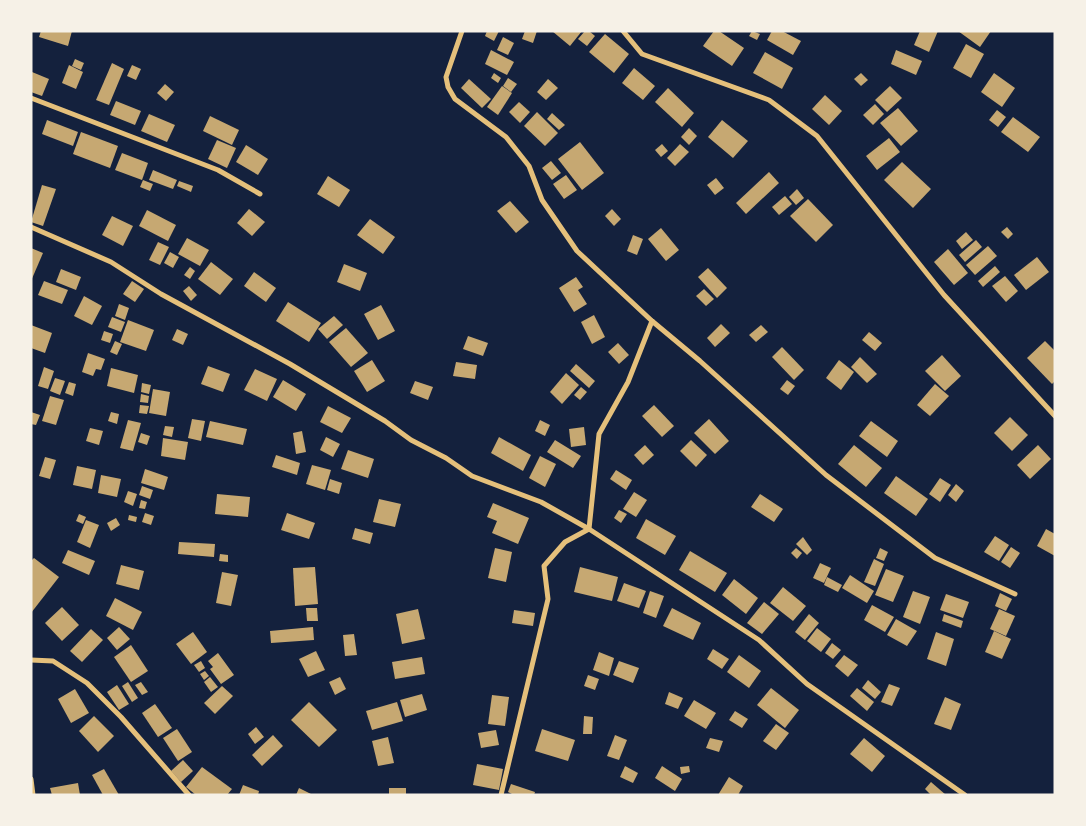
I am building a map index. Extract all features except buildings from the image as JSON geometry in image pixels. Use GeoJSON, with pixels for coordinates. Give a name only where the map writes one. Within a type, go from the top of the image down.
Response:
{"type":"FeatureCollection","features":[{"type":"Feature","properties":{"kind":"street"},"geometry":{"type":"LineString","coordinates":[[462,31],[446,77],[448,87],[455,99],[506,137],[529,166],[542,200],[577,251],[652,321],[700,361],[826,475],[888,524],[935,558],[1015,594]]}},
{"type":"Feature","properties":{"kind":"street"},"geometry":{"type":"LineString","coordinates":[[624,31],[642,54],[769,100],[817,136],[944,295],[1055,416]]}},
{"type":"Feature","properties":{"kind":"street"},"geometry":{"type":"LineString","coordinates":[[31,98],[218,170],[260,194]]}},
{"type":"Feature","properties":{"kind":"street"},"geometry":{"type":"LineString","coordinates":[[31,227],[112,262],[161,294],[290,364],[385,421],[411,440],[446,458],[472,476],[541,502],[589,529],[759,640],[807,684],[965,795]]}},
{"type":"Feature","properties":{"kind":"street"},"geometry":{"type":"LineString","coordinates":[[589,529],[599,434],[628,382],[652,321]]}},
{"type":"Feature","properties":{"kind":"street"},"geometry":{"type":"LineString","coordinates":[[501,795],[548,599],[544,566],[565,542],[589,529]]}},
{"type":"Feature","properties":{"kind":"street"},"geometry":{"type":"LineString","coordinates":[[31,660],[53,661],[87,683],[122,717],[189,795]]}},
{"type":"Feature","properties":{"kind":"street"},"geometry":{"type":"LineString","coordinates":[[31,778],[33,795]]}}]}
